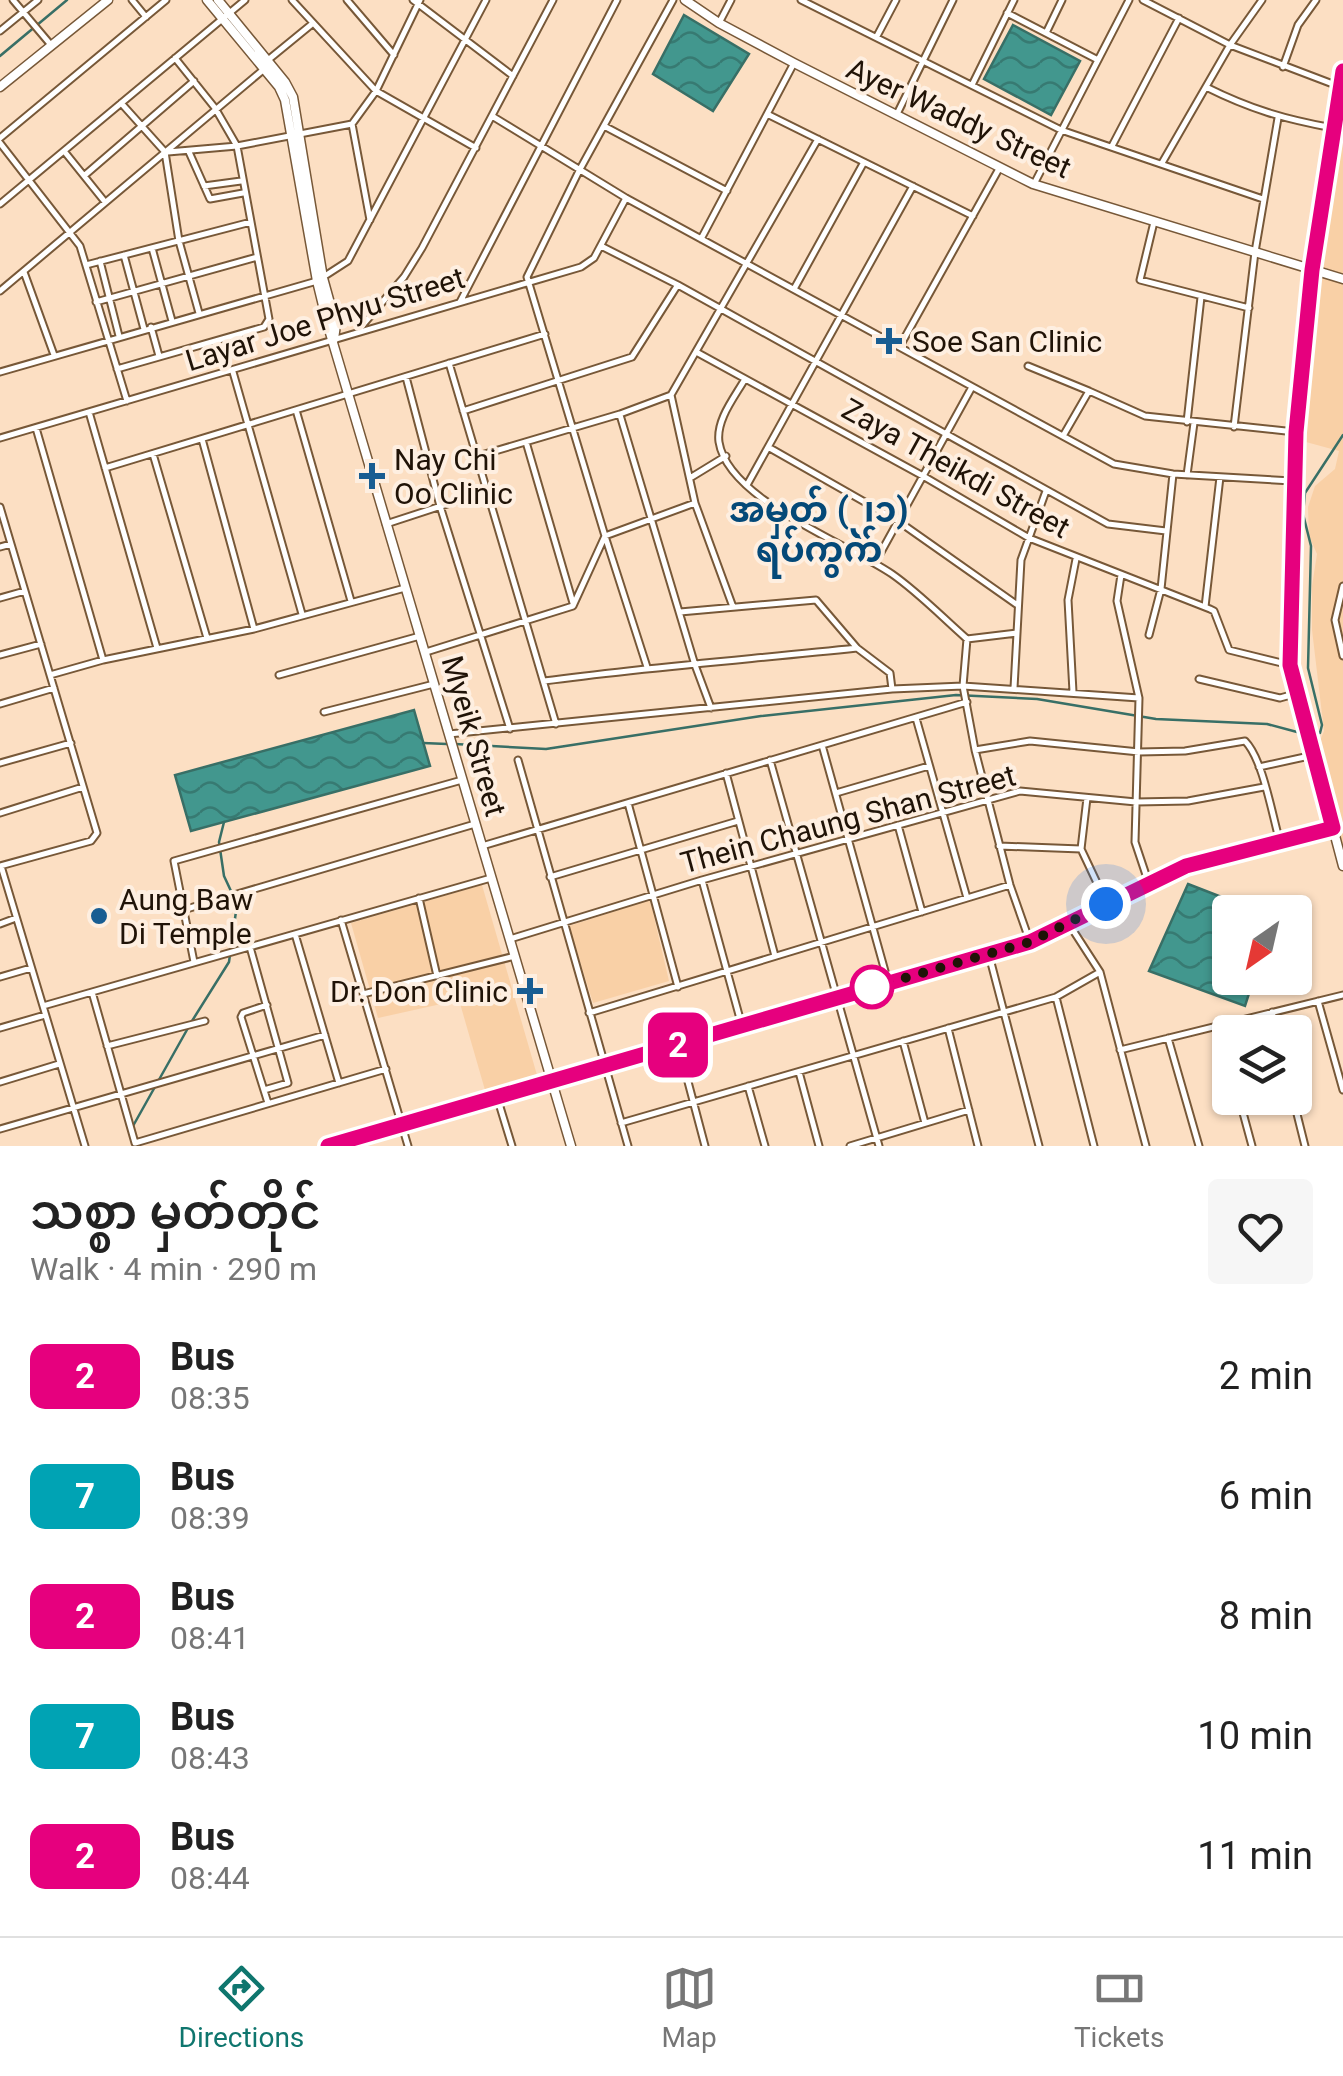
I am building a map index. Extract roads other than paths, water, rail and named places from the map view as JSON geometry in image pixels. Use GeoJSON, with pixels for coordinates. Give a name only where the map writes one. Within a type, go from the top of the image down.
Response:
{"type":"FeatureCollection","features":[{"type":"Feature","properties":{"kind":"main road"},"geometry":{"type":"LineString","coordinates":[[0,86],[108,0]]}},
{"type":"Feature","properties":{"kind":"main road"},"geometry":{"type":"LineString","coordinates":[[206,0],[225,16]]}},
{"type":"Feature","properties":{"kind":"main road"},"geometry":{"type":"LineString","coordinates":[[218,0],[225,16]]}},
{"type":"Feature","properties":{"kind":"main road","name":"Ayer Waddy Street"},"geometry":{"type":"LineString","coordinates":[[685,0],[794,63],[1034,184],[1343,279]]}},
{"type":"Feature","properties":{"kind":"main road","name":"Myeik Street"},"geometry":{"type":"LineString","coordinates":[[225,16],[266,65],[285,100],[296,135],[320,279],[336,324],[334,339],[348,395],[571,1146]]}},
{"type":"Feature","properties":{"kind":"main road"},"geometry":{"type":"LineString","coordinates":[[1343,71],[1312,270],[1296,432],[1290,665],[1343,866]]}},
{"type":"Feature","properties":{"kind":"main road"},"geometry":{"type":"LineString","coordinates":[[328,1146],[1030,942],[1186,866],[1333,828]]}},
{"type":"Feature","properties":{"kind":"street"},"geometry":{"type":"LineString","coordinates":[[13,0],[50,46]]}},
{"type":"Feature","properties":{"kind":"street"},"geometry":{"type":"LineString","coordinates":[[0,31],[38,0]]}},
{"type":"Feature","properties":{"kind":"street"},"geometry":{"type":"LineString","coordinates":[[132,0],[146,16]]}},
{"type":"Feature","properties":{"kind":"street"},"geometry":{"type":"LineString","coordinates":[[127,400],[80,246],[0,140],[166,0]]}},
{"type":"Feature","properties":{"kind":"street"},"geometry":{"type":"LineString","coordinates":[[0,204],[245,0]]}},
{"type":"Feature","properties":{"kind":"street"},"geometry":{"type":"LineString","coordinates":[[292,0],[376,91],[476,148]]}},
{"type":"Feature","properties":{"kind":"street"},"geometry":{"type":"LineString","coordinates":[[347,0],[394,56]]}},
{"type":"Feature","properties":{"kind":"street"},"geometry":{"type":"LineString","coordinates":[[0,372],[320,279],[348,261],[486,0]]}},
{"type":"Feature","properties":{"kind":"street"},"geometry":{"type":"LineString","coordinates":[[357,331],[404,277],[554,0]]}},
{"type":"Feature","properties":{"kind":"street"},"geometry":{"type":"LineString","coordinates":[[460,302],[617,0]]}},
{"type":"Feature","properties":{"kind":"street"},"geometry":{"type":"LineString","coordinates":[[646,667],[527,282],[528,271],[579,171],[673,0]]}},
{"type":"Feature","properties":{"kind":"street"},"geometry":{"type":"LineString","coordinates":[[719,23],[731,0]]}},
{"type":"Feature","properties":{"kind":"street"},"geometry":{"type":"LineString","coordinates":[[801,0],[1062,130],[1263,199]]}},
{"type":"Feature","properties":{"kind":"street"},"geometry":{"type":"LineString","coordinates":[[877,36],[896,0]]}},
{"type":"Feature","properties":{"kind":"street"},"geometry":{"type":"LineString","coordinates":[[896,116],[953,0]]}},
{"type":"Feature","properties":{"kind":"street"},"geometry":{"type":"LineString","coordinates":[[972,85],[1014,0]]}},
{"type":"Feature","properties":{"kind":"street"},"geometry":{"type":"LineString","coordinates":[[1046,34],[1062,0]]}},
{"type":"Feature","properties":{"kind":"street"},"geometry":{"type":"LineString","coordinates":[[1034,184],[1129,0]]}},
{"type":"Feature","properties":{"kind":"street"},"geometry":{"type":"LineString","coordinates":[[1142,0],[1230,45],[1338,86]]}},
{"type":"Feature","properties":{"kind":"street"},"geometry":{"type":"LineString","coordinates":[[1284,68],[1298,25],[1316,0]]}},
{"type":"Feature","properties":{"kind":"street"},"geometry":{"type":"LineString","coordinates":[[165,152],[237,146],[352,124],[376,91],[417,1],[513,76]]}},
{"type":"Feature","properties":{"kind":"street"},"geometry":{"type":"LineString","coordinates":[[1162,162],[1260,1]]}},
{"type":"Feature","properties":{"kind":"street"},"geometry":{"type":"LineString","coordinates":[[1008,13],[1098,60]]}},
{"type":"Feature","properties":{"kind":"street"},"geometry":{"type":"LineString","coordinates":[[1112,146],[1179,18]]}},
{"type":"Feature","properties":{"kind":"street"},"geometry":{"type":"LineString","coordinates":[[0,291],[312,24]]}},
{"type":"Feature","properties":{"kind":"street"},"geometry":{"type":"LineString","coordinates":[[117,369],[264,327],[269,318],[237,146],[216,108],[174,58]]}},
{"type":"Feature","properties":{"kind":"street"},"geometry":{"type":"LineString","coordinates":[[701,239],[794,63]]}},
{"type":"Feature","properties":{"kind":"street"},"geometry":{"type":"LineString","coordinates":[[86,175],[194,81]]}},
{"type":"Feature","properties":{"kind":"street"},"geometry":{"type":"LineString","coordinates":[[1206,88],[1278,118],[1332,128]]}},
{"type":"Feature","properties":{"kind":"street"},"geometry":{"type":"LineString","coordinates":[[121,103],[165,152],[179,241],[198,313]]}},
{"type":"Feature","properties":{"kind":"street"},"geometry":{"type":"LineString","coordinates":[[768,114],[973,216]]}},
{"type":"Feature","properties":{"kind":"street"},"geometry":{"type":"LineString","coordinates":[[492,116],[626,198],[1114,464],[1172,474],[1292,481]]}},
{"type":"Feature","properties":{"kind":"street"},"geometry":{"type":"LineString","coordinates":[[1234,427],[1255,252],[1278,118]]}},
{"type":"Feature","properties":{"kind":"street"},"geometry":{"type":"LineString","coordinates":[[352,124],[371,222]]}},
{"type":"Feature","properties":{"kind":"street"},"geometry":{"type":"LineString","coordinates":[[604,126],[727,190]]}},
{"type":"Feature","properties":{"kind":"street"},"geometry":{"type":"LineString","coordinates":[[478,456],[671,395],[818,139]]}},
{"type":"Feature","properties":{"kind":"street"},"geometry":{"type":"LineString","coordinates":[[189,150],[210,198],[244,192]]}},
{"type":"Feature","properties":{"kind":"street"},"geometry":{"type":"LineString","coordinates":[[64,151],[105,202]]}},
{"type":"Feature","properties":{"kind":"street"},"geometry":{"type":"LineString","coordinates":[[794,289],[864,162]]}},
{"type":"Feature","properties":{"kind":"street"},"geometry":{"type":"LineString","coordinates":[[900,346],[1000,168]]}},
{"type":"Feature","properties":{"kind":"street"},"geometry":{"type":"LineString","coordinates":[[204,186],[242,181]]}},
{"type":"Feature","properties":{"kind":"street"},"geometry":{"type":"LineString","coordinates":[[747,486],[912,186]]}},
{"type":"Feature","properties":{"kind":"street","name":"Layar Joe Phyu Street"},"geometry":{"type":"LineString","coordinates":[[0,438],[581,268],[594,258],[626,198]]}},
{"type":"Feature","properties":{"kind":"street"},"geometry":{"type":"LineString","coordinates":[[86,265],[250,222]]}},
{"type":"Feature","properties":{"kind":"street"},"geometry":{"type":"LineString","coordinates":[[1154,222],[1140,280],[1248,308]]}},
{"type":"Feature","properties":{"kind":"street"},"geometry":{"type":"LineString","coordinates":[[600,246],[678,285],[1108,524],[1166,531]]}},
{"type":"Feature","properties":{"kind":"street"},"geometry":{"type":"LineString","coordinates":[[152,248],[172,321]]}},
{"type":"Feature","properties":{"kind":"street"},"geometry":{"type":"LineString","coordinates":[[124,255],[159,356]]}},
{"type":"Feature","properties":{"kind":"street"},"geometry":{"type":"LineString","coordinates":[[96,302],[257,257]]}},
{"type":"Feature","properties":{"kind":"street"},"geometry":{"type":"LineString","coordinates":[[100,262],[119,336]]}},
{"type":"Feature","properties":{"kind":"street"},"geometry":{"type":"LineString","coordinates":[[24,272],[54,355]]}},
{"type":"Feature","properties":{"kind":"street"},"geometry":{"type":"LineString","coordinates":[[463,412],[632,358],[678,285]]}},
{"type":"Feature","properties":{"kind":"street"},"geometry":{"type":"LineString","coordinates":[[1188,475],[1201,298]]}},
{"type":"Feature","properties":{"kind":"street"},"geometry":{"type":"LineString","coordinates":[[105,468],[545,334]]}},
{"type":"Feature","properties":{"kind":"street","name":"Zaya Theikdi Street"},"geometry":{"type":"LineString","coordinates":[[698,353],[1028,538],[1205,606]]}},
{"type":"Feature","properties":{"kind":"street"},"geometry":{"type":"LineString","coordinates":[[449,363],[556,724]]}},
{"type":"Feature","properties":{"kind":"street"},"geometry":{"type":"LineString","coordinates":[[1028,366],[1145,416],[1296,432]]}},
{"type":"Feature","properties":{"kind":"street"},"geometry":{"type":"LineString","coordinates":[[233,371],[302,614]]}},
{"type":"Feature","properties":{"kind":"street"},"geometry":{"type":"LineString","coordinates":[[406,377],[440,506],[510,729]]}},
{"type":"Feature","properties":{"kind":"street"},"geometry":{"type":"LineString","coordinates":[[746,378],[718,426],[719,446],[747,486],[772,507],[894,575],[967,639],[1017,633]]}},
{"type":"Feature","properties":{"kind":"street"},"geometry":{"type":"LineString","coordinates":[[874,563],[972,387]]}},
{"type":"Feature","properties":{"kind":"street"},"geometry":{"type":"LineString","coordinates":[[1063,436],[1090,391]]}},
{"type":"Feature","properties":{"kind":"street"},"geometry":{"type":"LineString","coordinates":[[671,395],[695,503],[733,607]]}},
{"type":"Feature","properties":{"kind":"street"},"geometry":{"type":"LineString","coordinates":[[296,410],[351,601]]}},
{"type":"Feature","properties":{"kind":"street"},"geometry":{"type":"LineString","coordinates":[[89,412],[157,648]]}},
{"type":"Feature","properties":{"kind":"street"},"geometry":{"type":"LineString","coordinates":[[620,414],[695,665],[712,708]]}},
{"type":"Feature","properties":{"kind":"street"},"geometry":{"type":"LineString","coordinates":[[36,427],[103,660]]}},
{"type":"Feature","properties":{"kind":"street"},"geometry":{"type":"LineString","coordinates":[[201,437],[254,628]]}},
{"type":"Feature","properties":{"kind":"street"},"geometry":{"type":"LineString","coordinates":[[526,442],[574,606]]}},
{"type":"Feature","properties":{"kind":"street"},"geometry":{"type":"LineString","coordinates":[[768,448],[898,521],[1016,604]]}},
{"type":"Feature","properties":{"kind":"street"},"geometry":{"type":"LineString","coordinates":[[153,454],[206,638]]}},
{"type":"Feature","properties":{"kind":"street"},"geometry":{"type":"LineString","coordinates":[[690,478],[726,456]]}},
{"type":"Feature","properties":{"kind":"street"},"geometry":{"type":"LineString","coordinates":[[1149,635],[1161,589],[1172,474]]}},
{"type":"Feature","properties":{"kind":"street"},"geometry":{"type":"LineString","coordinates":[[1220,477],[1205,606],[1214,611],[1229,650],[1290,665]]}},
{"type":"Feature","properties":{"kind":"street"},"geometry":{"type":"LineString","coordinates":[[1014,688],[1021,560],[1046,489]]}},
{"type":"Feature","properties":{"kind":"street"},"geometry":{"type":"LineString","coordinates":[[386,524],[487,491]]}},
{"type":"Feature","properties":{"kind":"street"},"geometry":{"type":"LineString","coordinates":[[574,606],[605,536],[695,503]]}},
{"type":"Feature","properties":{"kind":"street"},"geometry":{"type":"LineString","coordinates":[[0,507],[97,833],[91,841],[1,866],[85,1146]]}},
{"type":"Feature","properties":{"kind":"street"},"geometry":{"type":"LineString","coordinates":[[0,547],[11,544]]}},
{"type":"Feature","properties":{"kind":"street"},"geometry":{"type":"LineString","coordinates":[[1073,692],[1068,600],[1076,559]]}},
{"type":"Feature","properties":{"kind":"street"},"geometry":{"type":"LineString","coordinates":[[1122,576],[1117,601],[1139,701],[1135,842],[1149,884]]}},
{"type":"Feature","properties":{"kind":"street"},"geometry":{"type":"LineString","coordinates":[[1343,586],[1335,620],[1343,656]]}},
{"type":"Feature","properties":{"kind":"street"},"geometry":{"type":"LineString","coordinates":[[50,675],[405,588]]}},
{"type":"Feature","properties":{"kind":"street"},"geometry":{"type":"LineString","coordinates":[[0,598],[25,591]]}},
{"type":"Feature","properties":{"kind":"street"},"geometry":{"type":"LineString","coordinates":[[679,612],[816,600],[858,648],[890,673],[892,689]]}},
{"type":"Feature","properties":{"kind":"street"},"geometry":{"type":"LineString","coordinates":[[426,652],[574,606]]}},
{"type":"Feature","properties":{"kind":"street"},"geometry":{"type":"LineString","coordinates":[[279,676],[421,636]]}},
{"type":"Feature","properties":{"kind":"street"},"geometry":{"type":"LineString","coordinates":[[967,639],[964,689],[975,750],[1010,885],[1030,942]]}},
{"type":"Feature","properties":{"kind":"street"},"geometry":{"type":"LineString","coordinates":[[0,654],[41,644]]}},
{"type":"Feature","properties":{"kind":"street"},"geometry":{"type":"LineString","coordinates":[[544,681],[646,667],[858,648]]}},
{"type":"Feature","properties":{"kind":"street"},"geometry":{"type":"LineString","coordinates":[[1199,679],[1280,698],[1298,693]]}},
{"type":"Feature","properties":{"kind":"street"},"geometry":{"type":"LineString","coordinates":[[324,712],[434,684]]}},
{"type":"Feature","properties":{"kind":"street"},"geometry":{"type":"LineString","coordinates":[[0,704],[54,688]]}},
{"type":"Feature","properties":{"kind":"street"},"geometry":{"type":"LineString","coordinates":[[449,734],[892,689],[1014,688],[1139,701]]}},
{"type":"Feature","properties":{"kind":"street"},"geometry":{"type":"LineString","coordinates":[[482,846],[966,701]]}},
{"type":"Feature","properties":{"kind":"street"},"geometry":{"type":"LineString","coordinates":[[916,717],[968,898]]}},
{"type":"Feature","properties":{"kind":"street"},"geometry":{"type":"LineString","coordinates":[[975,750],[1030,741],[1138,752],[1185,751],[1246,740],[1280,842]]}},
{"type":"Feature","properties":{"kind":"street"},"geometry":{"type":"LineString","coordinates":[[0,763],[71,743]]}},
{"type":"Feature","properties":{"kind":"street"},"geometry":{"type":"LineString","coordinates":[[822,744],[888,982]]}},
{"type":"Feature","properties":{"kind":"street"},"geometry":{"type":"LineString","coordinates":[[1258,767],[1314,755]]}},
{"type":"Feature","properties":{"kind":"street"},"geometry":{"type":"LineString","coordinates":[[518,760],[628,1146]]}},
{"type":"Feature","properties":{"kind":"street"},"geometry":{"type":"LineString","coordinates":[[770,760],[878,1142]]}},
{"type":"Feature","properties":{"kind":"street"},"geometry":{"type":"LineString","coordinates":[[836,793],[930,766]]}},
{"type":"Feature","properties":{"kind":"street"},"geometry":{"type":"LineString","coordinates":[[726,774],[774,956]]}},
{"type":"Feature","properties":{"kind":"street"},"geometry":{"type":"LineString","coordinates":[[194,963],[174,860],[462,780]]}},
{"type":"Feature","properties":{"kind":"street"},"geometry":{"type":"LineString","coordinates":[[0,814],[84,787]]}},
{"type":"Feature","properties":{"kind":"street","name":"Thein Chaung Shan Street"},"geometry":{"type":"LineString","coordinates":[[509,939],[1020,791],[1136,802],[1188,801],[1264,787]]}},
{"type":"Feature","properties":{"kind":"street"},"geometry":{"type":"LineString","coordinates":[[1087,798],[1082,848],[1106,904]]}},
{"type":"Feature","properties":{"kind":"street"},"geometry":{"type":"LineString","coordinates":[[628,802],[678,987]]}},
{"type":"Feature","properties":{"kind":"street"},"geometry":{"type":"LineString","coordinates":[[550,877],[738,821]]}},
{"type":"Feature","properties":{"kind":"street"},"geometry":{"type":"LineString","coordinates":[[183,910],[475,824]]}},
{"type":"Feature","properties":{"kind":"street"},"geometry":{"type":"LineString","coordinates":[[898,825],[922,912]]}},
{"type":"Feature","properties":{"kind":"street"},"geometry":{"type":"LineString","coordinates":[[999,846],[1082,848]]}},
{"type":"Feature","properties":{"kind":"street"},"geometry":{"type":"LineString","coordinates":[[43,1006],[491,878]]}},
{"type":"Feature","properties":{"kind":"street"},"geometry":{"type":"LineString","coordinates":[[702,880],[742,1026]]}},
{"type":"Feature","properties":{"kind":"street"},"geometry":{"type":"LineString","coordinates":[[589,1012],[1010,885]]}},
{"type":"Feature","properties":{"kind":"street"},"geometry":{"type":"LineString","coordinates":[[418,898],[437,976]]}},
{"type":"Feature","properties":{"kind":"street"},"geometry":{"type":"LineString","coordinates":[[0,924],[17,918]]}},
{"type":"Feature","properties":{"kind":"street"},"geometry":{"type":"LineString","coordinates":[[342,920],[408,1146]]}},
{"type":"Feature","properties":{"kind":"street"},"geometry":{"type":"LineString","coordinates":[[1068,922],[1100,972],[1146,1146]]}},
{"type":"Feature","properties":{"kind":"street"},"geometry":{"type":"LineString","coordinates":[[294,934],[339,1083]]}},
{"type":"Feature","properties":{"kind":"street"},"geometry":{"type":"LineString","coordinates":[[250,947],[288,1083],[264,1090]]}},
{"type":"Feature","properties":{"kind":"street"},"geometry":{"type":"LineString","coordinates":[[989,954],[1039,1146]]}},
{"type":"Feature","properties":{"kind":"street"},"geometry":{"type":"LineString","coordinates":[[363,994],[514,956]]}},
{"type":"Feature","properties":{"kind":"street"},"geometry":{"type":"LineString","coordinates":[[0,977],[32,968]]}},
{"type":"Feature","properties":{"kind":"street"},"geometry":{"type":"LineString","coordinates":[[621,1122],[1056,997],[1100,972]]}},
{"type":"Feature","properties":{"kind":"street"},"geometry":{"type":"LineString","coordinates":[[92,992],[135,1144],[386,1069]]}},
{"type":"Feature","properties":{"kind":"street"},"geometry":{"type":"LineString","coordinates":[[1261,1015],[1343,995]]}},
{"type":"Feature","properties":{"kind":"street"},"geometry":{"type":"LineString","coordinates":[[1056,997],[1094,1146]]}},
{"type":"Feature","properties":{"kind":"street"},"geometry":{"type":"LineString","coordinates":[[1318,1001],[1343,1090]]}},
{"type":"Feature","properties":{"kind":"street"},"geometry":{"type":"LineString","coordinates":[[267,1006],[241,1017],[268,1103]]}},
{"type":"Feature","properties":{"kind":"street"},"geometry":{"type":"LineString","coordinates":[[0,1028],[46,1014]]}},
{"type":"Feature","properties":{"kind":"street"},"geometry":{"type":"LineString","coordinates":[[107,1046],[204,1021]]}},
{"type":"Feature","properties":{"kind":"street"},"geometry":{"type":"LineString","coordinates":[[948,1028],[978,1146]]}},
{"type":"Feature","properties":{"kind":"street"},"geometry":{"type":"LineString","coordinates":[[1120,1050],[1212,1028]]}},
{"type":"Feature","properties":{"kind":"street"},"geometry":{"type":"LineString","coordinates":[[0,1130],[325,1035]]}},
{"type":"Feature","properties":{"kind":"street"},"geometry":{"type":"LineString","coordinates":[[1168,1038],[1199,1146]]}},
{"type":"Feature","properties":{"kind":"street"},"geometry":{"type":"LineString","coordinates":[[903,1041],[925,1124]]}},
{"type":"Feature","properties":{"kind":"street"},"geometry":{"type":"LineString","coordinates":[[678,1044],[705,1146]]}},
{"type":"Feature","properties":{"kind":"street"},"geometry":{"type":"LineString","coordinates":[[0,1082],[60,1064]]}},
{"type":"Feature","properties":{"kind":"street"},"geometry":{"type":"LineString","coordinates":[[799,1071],[819,1146]]}},
{"type":"Feature","properties":{"kind":"street"},"geometry":{"type":"LineString","coordinates":[[748,1086],[765,1146]]}},
{"type":"Feature","properties":{"kind":"street"},"geometry":{"type":"LineString","coordinates":[[497,1097],[512,1146]]}},
{"type":"Feature","properties":{"kind":"street"},"geometry":{"type":"LineString","coordinates":[[850,1146],[878,1142],[969,1110]]}},
{"type":"Feature","properties":{"kind":"street"},"geometry":{"type":"LineString","coordinates":[[1244,1115],[1252,1146]]}},
{"type":"Feature","properties":{"kind":"street"},"geometry":{"type":"LineString","coordinates":[[1297,1115],[1305,1146]]}},
{"type":"Feature","properties":{"kind":"water"},"geometry":{"type":"Polygon","coordinates":[[[684,15],[749,54],[713,111],[653,74],[684,15]]]}},
{"type":"Feature","properties":{"kind":"water"},"geometry":{"type":"Polygon","coordinates":[[[1013,25],[1080,61],[1051,115],[984,79],[1013,25]]]}},
{"type":"Feature","properties":{"kind":"water"},"geometry":{"type":"Polygon","coordinates":[[[414,710],[430,766],[191,831],[175,775],[414,710]]]}},
{"type":"Feature","properties":{"kind":"water"},"geometry":{"type":"Polygon","coordinates":[[[1188,884],[1216,895],[1212,895],[1212,994],[1149,971],[1188,884]]]}},
{"type":"Feature","properties":{"kind":"water"},"geometry":{"type":"Polygon","coordinates":[[[1215,995],[1249,995],[1245,1006],[1215,995]]]}},
{"type":"Feature","properties":{"kind":"waterway"},"geometry":{"type":"LineString","coordinates":[[0,56],[67,0]]}},
{"type":"Feature","properties":{"kind":"waterway"},"geometry":{"type":"LineString","coordinates":[[455,744],[546,749],[761,716],[956,695],[1037,699],[1156,719],[1267,724],[1320,733],[1322,725],[1308,668],[1311,546],[1303,514],[1305,493],[1343,435]]}},
{"type":"Feature","properties":{"kind":"waterway"},"geometry":{"type":"LineString","coordinates":[[423,743],[447,744]]}},
{"type":"Feature","properties":{"kind":"waterway"},"geometry":{"type":"LineString","coordinates":[[192,1021],[229,962],[237,904],[224,876],[219,842],[224,822]]}},
{"type":"Feature","properties":{"kind":"waterway"},"geometry":{"type":"LineString","coordinates":[[133,1126],[188,1028]]}},
{"type":"Feature","properties":{"kind":"place","name":"Soe San Clinic"},"geometry":{"type":"Point","coordinates":[889,341]}},
{"type":"Feature","properties":{"kind":"place","name":"Nay Chi Oo Clinic"},"geometry":{"type":"Point","coordinates":[372,476]}},
{"type":"Feature","properties":{"kind":"place","name":"Aung Baw Di Temple"},"geometry":{"type":"Point","coordinates":[99,916]}},
{"type":"Feature","properties":{"kind":"place","name":"Dr. Don Clinic"},"geometry":{"type":"Point","coordinates":[530,991]}},
{"type":"Feature","properties":{"kind":"district","name":"အမှတ် (၂၁) ရပ်ကွက်"},"geometry":{"type":"Point","coordinates":[819,530]}}]}
